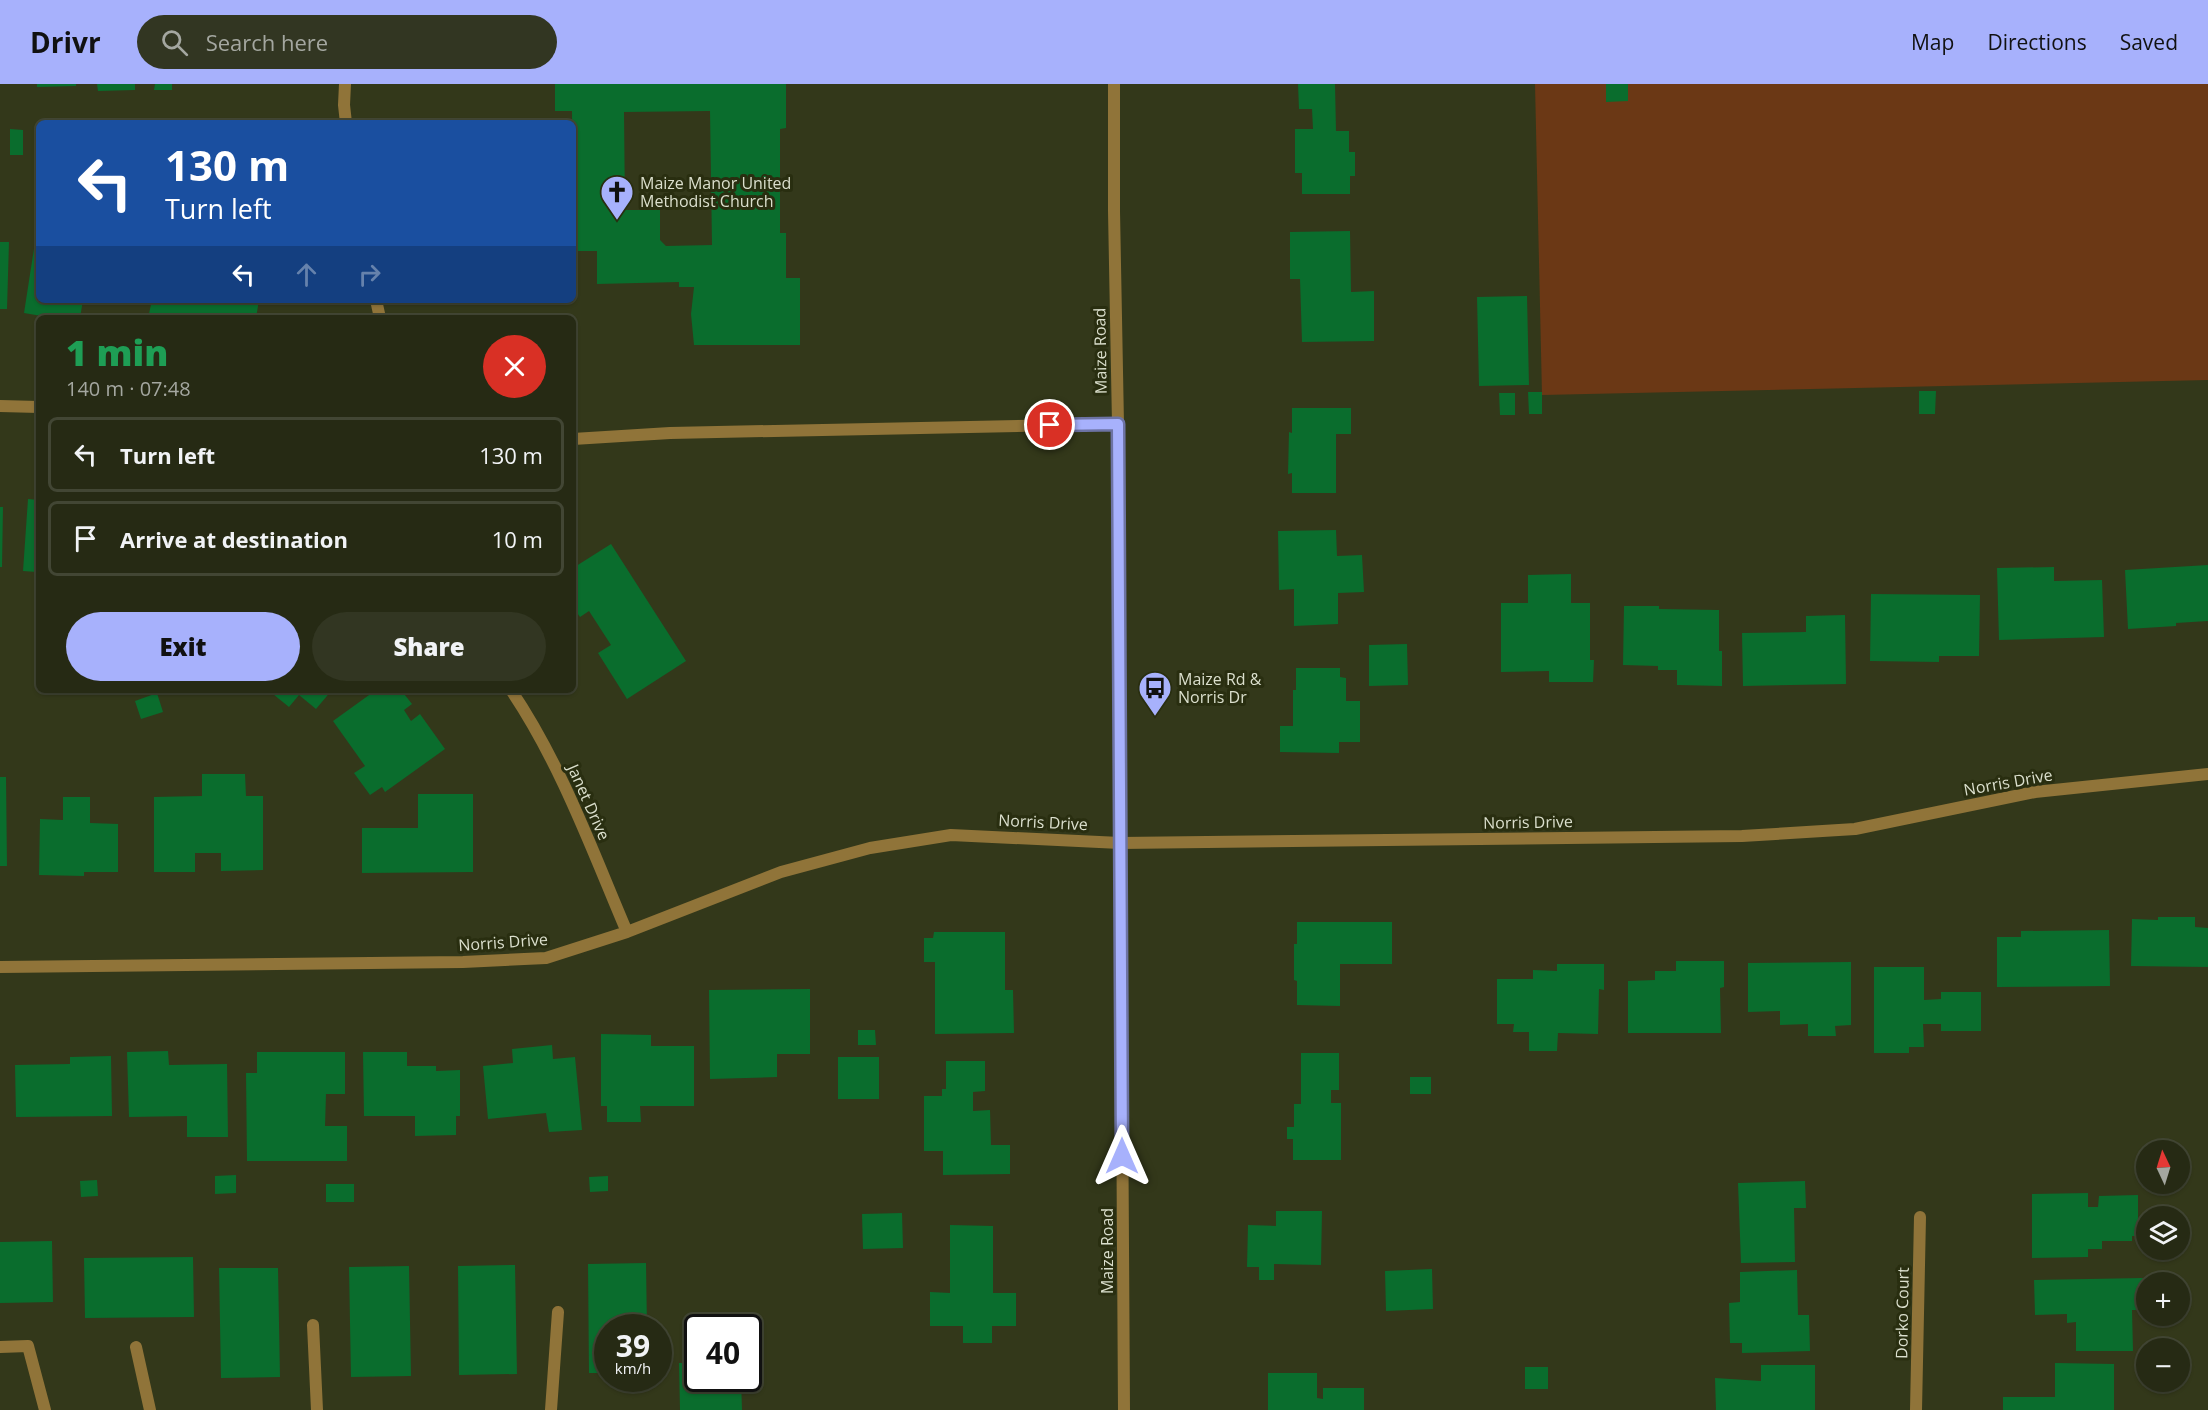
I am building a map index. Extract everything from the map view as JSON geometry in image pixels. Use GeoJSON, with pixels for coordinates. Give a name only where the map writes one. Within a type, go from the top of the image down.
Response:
{"type":"FeatureCollection","features":[{"type":"Feature","properties":{"kind":"street"},"geometry":{"type":"LineString","coordinates":[[345,84],[346,120]]}},
{"type":"Feature","properties":{"kind":"street","name":"Maize Road"},"geometry":{"type":"LineString","coordinates":[[1114,84],[1125,1410]]}},
{"type":"Feature","properties":{"kind":"street"},"geometry":{"type":"LineString","coordinates":[[0,406],[36,407]]}},
{"type":"Feature","properties":{"kind":"street"},"geometry":{"type":"LineString","coordinates":[[576,439],[670,433],[1118,424]]}},
{"type":"Feature","properties":{"kind":"street","name":"Janet Drive"},"geometry":{"type":"LineString","coordinates":[[513,693],[530,718],[570,797],[627,932]]}},
{"type":"Feature","properties":{"kind":"street","name":"Norris Drive"},"geometry":{"type":"LineString","coordinates":[[0,967],[463,962],[546,958],[627,932],[781,872],[870,848],[951,835],[1120,843],[1742,836],[1855,829],[2035,792],[2208,774]]}},
{"type":"Feature","properties":{"kind":"street","name":"Dorko Court"},"geometry":{"type":"LineString","coordinates":[[1916,1410],[1920,1217]]}},
{"type":"Feature","properties":{"kind":"street"},"geometry":{"type":"LineString","coordinates":[[551,1410],[558,1312]]}},
{"type":"Feature","properties":{"kind":"street"},"geometry":{"type":"LineString","coordinates":[[313,1325],[317,1410]]}},
{"type":"Feature","properties":{"kind":"street"},"geometry":{"type":"LineString","coordinates":[[0,1347],[28,1346],[45,1410]]}},
{"type":"Feature","properties":{"kind":"street"},"geometry":{"type":"LineString","coordinates":[[136,1347],[150,1410]]}},
{"type":"Feature","properties":{"kind":"shaded area"},"geometry":{"type":"Polygon","coordinates":[[[1535,84],[2208,84],[2208,380],[1542,395],[1535,84]]]}},
{"type":"Feature","properties":{"kind":"building"},"geometry":{"type":"Polygon","coordinates":[[[37,84],[76,84],[76,86],[37,87],[37,84]]]}},
{"type":"Feature","properties":{"kind":"building"},"geometry":{"type":"Polygon","coordinates":[[[97,84],[135,84],[135,90],[98,91],[97,84]]]}},
{"type":"Feature","properties":{"kind":"building"},"geometry":{"type":"Polygon","coordinates":[[[155,84],[172,84],[172,90],[154,90],[155,84]]]}},
{"type":"Feature","properties":{"kind":"building","name":"Maize Manor United Methodist Church"},"geometry":{"type":"Polygon","coordinates":[[[555,84],[786,84],[786,128],[780,129],[780,233],[786,233],[786,278],[800,278],[800,345],[694,345],[691,314],[694,287],[679,287],[679,282],[597,284],[597,251],[576,251],[576,120],[572,120],[572,111],[555,111],[555,84]],[[710,111],[624,112],[625,210],[660,210],[660,240],[666,246],[712,245],[710,111]]]}},
{"type":"Feature","properties":{"kind":"building"},"geometry":{"type":"Polygon","coordinates":[[[1298,84],[1335,84],[1336,131],[1349,131],[1349,152],[1355,152],[1355,176],[1350,176],[1350,194],[1302,194],[1302,173],[1295,173],[1295,129],[1313,129],[1312,109],[1299,109],[1298,84]]]}},
{"type":"Feature","properties":{"kind":"building"},"geometry":{"type":"Polygon","coordinates":[[[1606,84],[1628,84],[1628,101],[1606,102],[1606,84]]]}},
{"type":"Feature","properties":{"kind":"building"},"geometry":{"type":"Polygon","coordinates":[[[10,129],[23,130],[23,155],[10,155],[10,129]]]}},
{"type":"Feature","properties":{"kind":"building"},"geometry":{"type":"Polygon","coordinates":[[[1350,231],[1351,292],[1374,291],[1374,341],[1302,342],[1300,279],[1290,279],[1290,232],[1350,231]]]}},
{"type":"Feature","properties":{"kind":"building"},"geometry":{"type":"Polygon","coordinates":[[[0,242],[9,242],[7,309],[0,309],[0,242]]]}},
{"type":"Feature","properties":{"kind":"building"},"geometry":{"type":"Polygon","coordinates":[[[35,242],[36,303],[82,303],[80,315],[24,313],[35,242]]]}},
{"type":"Feature","properties":{"kind":"building"},"geometry":{"type":"Polygon","coordinates":[[[1527,296],[1529,385],[1479,386],[1477,297],[1527,296]]]}},
{"type":"Feature","properties":{"kind":"building"},"geometry":{"type":"Polygon","coordinates":[[[151,303],[258,303],[256,315],[149,315],[151,303]]]}},
{"type":"Feature","properties":{"kind":"building"},"geometry":{"type":"Polygon","coordinates":[[[1919,391],[1936,391],[1935,414],[1919,414],[1919,391]]]}},
{"type":"Feature","properties":{"kind":"building"},"geometry":{"type":"Polygon","coordinates":[[[1528,392],[1542,392],[1542,414],[1529,414],[1528,392]]]}},
{"type":"Feature","properties":{"kind":"building"},"geometry":{"type":"Polygon","coordinates":[[[1499,393],[1515,393],[1515,415],[1500,415],[1499,393]]]}},
{"type":"Feature","properties":{"kind":"building"},"geometry":{"type":"Polygon","coordinates":[[[1292,408],[1351,408],[1351,434],[1336,434],[1336,493],[1292,493],[1292,473],[1288,474],[1292,408]]]}},
{"type":"Feature","properties":{"kind":"building"},"geometry":{"type":"Polygon","coordinates":[[[28,499],[36,500],[36,572],[23,571],[28,499]]]}},
{"type":"Feature","properties":{"kind":"building"},"geometry":{"type":"Polygon","coordinates":[[[0,507],[3,507],[2,567],[0,567],[0,507]]]}},
{"type":"Feature","properties":{"kind":"building"},"geometry":{"type":"Polygon","coordinates":[[[1336,530],[1337,556],[1362,555],[1364,592],[1338,593],[1338,624],[1294,626],[1294,589],[1279,590],[1278,531],[1336,530]]]}},
{"type":"Feature","properties":{"kind":"building"},"geometry":{"type":"Polygon","coordinates":[[[611,544],[686,661],[627,699],[598,653],[611,645],[589,611],[580,617],[576,611],[576,566],[611,544]]]}},
{"type":"Feature","properties":{"kind":"building"},"geometry":{"type":"Polygon","coordinates":[[[2208,565],[2208,621],[2128,629],[2125,570],[2208,565]]]}},
{"type":"Feature","properties":{"kind":"building"},"geometry":{"type":"Polygon","coordinates":[[[2054,567],[2054,581],[2102,580],[2104,637],[1999,640],[1997,568],[2054,567]]]}},
{"type":"Feature","properties":{"kind":"building"},"geometry":{"type":"Polygon","coordinates":[[[1571,574],[1571,603],[1590,603],[1590,660],[1594,660],[1593,682],[1549,682],[1549,671],[1501,672],[1501,603],[1528,603],[1528,575],[1571,574]]]}},
{"type":"Feature","properties":{"kind":"building"},"geometry":{"type":"Polygon","coordinates":[[[1871,594],[1980,595],[1979,656],[1939,656],[1939,662],[1870,661],[1871,594]]]}},
{"type":"Feature","properties":{"kind":"building"},"geometry":{"type":"Polygon","coordinates":[[[1624,606],[1719,610],[1722,686],[1677,685],[1677,670],[1658,670],[1658,666],[1623,665],[1624,606]]]}},
{"type":"Feature","properties":{"kind":"building"},"geometry":{"type":"Polygon","coordinates":[[[1845,615],[1846,684],[1743,686],[1742,633],[1806,632],[1806,616],[1845,615]]]}},
{"type":"Feature","properties":{"kind":"building"},"geometry":{"type":"Polygon","coordinates":[[[1407,644],[1408,685],[1369,686],[1369,645],[1407,644]]]}},
{"type":"Feature","properties":{"kind":"building"},"geometry":{"type":"Polygon","coordinates":[[[1296,668],[1340,668],[1340,677],[1346,678],[1346,701],[1360,701],[1360,742],[1339,742],[1339,753],[1280,752],[1280,726],[1293,726],[1293,690],[1296,690],[1296,668]]]}},
{"type":"Feature","properties":{"kind":"building"},"geometry":{"type":"Polygon","coordinates":[[[157,693],[163,712],[141,719],[135,701],[157,693]]]}},
{"type":"Feature","properties":{"kind":"building"},"geometry":{"type":"Polygon","coordinates":[[[272,693],[329,693],[316,709],[299,695],[289,707],[272,693]]]}},
{"type":"Feature","properties":{"kind":"building"},"geometry":{"type":"Polygon","coordinates":[[[372,693],[403,693],[412,704],[404,710],[411,721],[420,714],[445,749],[385,792],[382,787],[370,795],[354,773],[365,766],[333,721],[372,693]]]}},
{"type":"Feature","properties":{"kind":"building"},"geometry":{"type":"Polygon","coordinates":[[[202,774],[245,774],[246,796],[263,796],[263,870],[221,871],[221,853],[195,853],[195,872],[154,872],[154,797],[202,796],[202,774]]]}},
{"type":"Feature","properties":{"kind":"building"},"geometry":{"type":"Polygon","coordinates":[[[0,777],[6,777],[7,866],[0,866],[0,777]]]}},
{"type":"Feature","properties":{"kind":"building"},"geometry":{"type":"Polygon","coordinates":[[[418,794],[473,794],[473,872],[362,873],[362,828],[418,828],[418,794]]]}},
{"type":"Feature","properties":{"kind":"building"},"geometry":{"type":"Polygon","coordinates":[[[63,797],[90,797],[90,823],[118,824],[118,872],[84,872],[84,876],[39,875],[40,819],[63,820],[63,797]]]}},
{"type":"Feature","properties":{"kind":"building"},"geometry":{"type":"Polygon","coordinates":[[[2158,917],[2195,917],[2195,927],[2208,928],[2208,967],[2131,966],[2132,919],[2158,920],[2158,917]]]}},
{"type":"Feature","properties":{"kind":"building"},"geometry":{"type":"Polygon","coordinates":[[[1297,922],[1392,922],[1392,964],[1340,964],[1340,1006],[1297,1005],[1294,944],[1297,944],[1297,922]]]}},
{"type":"Feature","properties":{"kind":"building"},"geometry":{"type":"Polygon","coordinates":[[[2109,930],[2110,986],[1997,987],[1997,937],[2021,937],[2021,931],[2109,930]]]}},
{"type":"Feature","properties":{"kind":"building"},"geometry":{"type":"Polygon","coordinates":[[[934,932],[1005,932],[1005,990],[1013,990],[1014,1033],[935,1034],[935,962],[924,962],[924,938],[933,938],[934,932]]]}},
{"type":"Feature","properties":{"kind":"building"},"geometry":{"type":"Polygon","coordinates":[[[1676,961],[1724,961],[1724,987],[1720,988],[1721,1033],[1628,1033],[1628,981],[1655,980],[1655,971],[1676,971],[1676,961]]]}},
{"type":"Feature","properties":{"kind":"building"},"geometry":{"type":"Polygon","coordinates":[[[1851,962],[1851,1025],[1835,1026],[1836,1036],[1808,1036],[1808,1024],[1780,1025],[1780,1011],[1748,1012],[1748,963],[1851,962]]]}},
{"type":"Feature","properties":{"kind":"building"},"geometry":{"type":"Polygon","coordinates":[[[1557,964],[1604,964],[1604,990],[1599,989],[1598,1034],[1558,1033],[1557,1051],[1529,1051],[1529,1032],[1513,1032],[1514,1024],[1497,1024],[1497,979],[1533,979],[1533,970],[1557,971],[1557,964]]]}},
{"type":"Feature","properties":{"kind":"building"},"geometry":{"type":"Polygon","coordinates":[[[1874,967],[1924,967],[1924,1000],[1941,999],[1941,992],[1981,992],[1981,1031],[1941,1031],[1941,1024],[1923,1024],[1924,1047],[1909,1047],[1909,1053],[1874,1053],[1874,967]]]}},
{"type":"Feature","properties":{"kind":"building"},"geometry":{"type":"Polygon","coordinates":[[[810,989],[810,1054],[777,1054],[777,1077],[710,1079],[709,990],[810,989]]]}},
{"type":"Feature","properties":{"kind":"building"},"geometry":{"type":"Polygon","coordinates":[[[858,1030],[875,1030],[876,1045],[858,1045],[858,1030]]]}},
{"type":"Feature","properties":{"kind":"building"},"geometry":{"type":"Polygon","coordinates":[[[601,1034],[651,1035],[651,1046],[694,1046],[694,1106],[640,1106],[641,1122],[607,1122],[607,1106],[601,1106],[601,1034]]]}},
{"type":"Feature","properties":{"kind":"building"},"geometry":{"type":"Polygon","coordinates":[[[552,1045],[553,1059],[575,1057],[582,1130],[549,1132],[546,1113],[488,1119],[483,1066],[513,1063],[512,1049],[552,1045]]]}},
{"type":"Feature","properties":{"kind":"building"},"geometry":{"type":"Polygon","coordinates":[[[168,1051],[169,1065],[227,1064],[228,1137],[187,1137],[187,1116],[129,1117],[127,1052],[168,1051]]]}},
{"type":"Feature","properties":{"kind":"building"},"geometry":{"type":"Polygon","coordinates":[[[257,1052],[345,1052],[345,1094],[326,1094],[325,1126],[347,1126],[347,1161],[247,1161],[246,1073],[257,1073],[257,1052]]]}},
{"type":"Feature","properties":{"kind":"building"},"geometry":{"type":"Polygon","coordinates":[[[363,1052],[407,1052],[407,1066],[436,1066],[436,1071],[460,1070],[460,1116],[456,1116],[456,1135],[415,1136],[415,1116],[364,1116],[363,1052]]]}},
{"type":"Feature","properties":{"kind":"building"},"geometry":{"type":"Polygon","coordinates":[[[1301,1053],[1339,1053],[1339,1090],[1331,1090],[1331,1103],[1341,1103],[1341,1160],[1293,1160],[1293,1139],[1287,1139],[1287,1127],[1294,1127],[1294,1104],[1301,1104],[1301,1053]]]}},
{"type":"Feature","properties":{"kind":"building"},"geometry":{"type":"Polygon","coordinates":[[[111,1056],[112,1116],[16,1117],[15,1065],[70,1064],[70,1057],[111,1056]]]}},
{"type":"Feature","properties":{"kind":"building"},"geometry":{"type":"Polygon","coordinates":[[[838,1057],[879,1057],[879,1099],[838,1099],[838,1057]]]}},
{"type":"Feature","properties":{"kind":"building"},"geometry":{"type":"Polygon","coordinates":[[[946,1061],[985,1061],[985,1091],[973,1092],[973,1111],[990,1110],[991,1145],[1010,1145],[1010,1174],[943,1175],[943,1151],[924,1151],[924,1096],[942,1096],[942,1089],[946,1089],[946,1061]]]}},
{"type":"Feature","properties":{"kind":"building"},"geometry":{"type":"Polygon","coordinates":[[[1410,1077],[1431,1077],[1431,1094],[1410,1094],[1410,1077]]]}},
{"type":"Feature","properties":{"kind":"building"},"geometry":{"type":"Polygon","coordinates":[[[236,1175],[236,1193],[215,1194],[215,1176],[236,1175]]]}},
{"type":"Feature","properties":{"kind":"building"},"geometry":{"type":"Polygon","coordinates":[[[608,1176],[608,1191],[590,1192],[589,1177],[608,1176]]]}},
{"type":"Feature","properties":{"kind":"building"},"geometry":{"type":"Polygon","coordinates":[[[97,1180],[98,1196],[81,1197],[80,1181],[97,1180]]]}},
{"type":"Feature","properties":{"kind":"building"},"geometry":{"type":"Polygon","coordinates":[[[1805,1181],[1806,1208],[1794,1208],[1795,1262],[1741,1263],[1738,1183],[1805,1181]]]}},
{"type":"Feature","properties":{"kind":"building"},"geometry":{"type":"Polygon","coordinates":[[[326,1184],[354,1184],[354,1202],[326,1202],[326,1184]]]}},
{"type":"Feature","properties":{"kind":"building"},"geometry":{"type":"Polygon","coordinates":[[[2088,1193],[2088,1207],[2098,1207],[2099,1196],[2138,1195],[2136,1236],[2132,1236],[2132,1241],[2102,1241],[2102,1249],[2088,1249],[2088,1257],[2032,1258],[2032,1194],[2088,1193]]]}},
{"type":"Feature","properties":{"kind":"building"},"geometry":{"type":"Polygon","coordinates":[[[1276,1211],[1322,1211],[1321,1265],[1274,1264],[1274,1280],[1259,1280],[1259,1267],[1247,1267],[1248,1225],[1276,1226],[1276,1211]]]}},
{"type":"Feature","properties":{"kind":"building"},"geometry":{"type":"Polygon","coordinates":[[[902,1213],[903,1248],[863,1249],[862,1214],[902,1213]]]}},
{"type":"Feature","properties":{"kind":"building"},"geometry":{"type":"Polygon","coordinates":[[[950,1225],[993,1226],[993,1293],[1016,1293],[1016,1326],[992,1326],[992,1343],[963,1343],[963,1326],[930,1326],[930,1292],[950,1293],[950,1225]]]}},
{"type":"Feature","properties":{"kind":"building"},"geometry":{"type":"Polygon","coordinates":[[[52,1241],[53,1302],[0,1303],[0,1242],[52,1241]]]}},
{"type":"Feature","properties":{"kind":"building"},"geometry":{"type":"Polygon","coordinates":[[[193,1257],[194,1317],[85,1318],[84,1258],[193,1257]]]}},
{"type":"Feature","properties":{"kind":"building"},"geometry":{"type":"Polygon","coordinates":[[[646,1263],[647,1314],[594,1314],[594,1373],[589,1373],[588,1264],[646,1263]]]}},
{"type":"Feature","properties":{"kind":"building"},"geometry":{"type":"Polygon","coordinates":[[[515,1265],[517,1374],[459,1375],[458,1266],[515,1265]]]}},
{"type":"Feature","properties":{"kind":"building"},"geometry":{"type":"Polygon","coordinates":[[[409,1266],[411,1376],[351,1377],[349,1267],[409,1266]]]}},
{"type":"Feature","properties":{"kind":"building"},"geometry":{"type":"Polygon","coordinates":[[[219,1268],[278,1268],[280,1377],[221,1378],[219,1268]]]}},
{"type":"Feature","properties":{"kind":"building"},"geometry":{"type":"Polygon","coordinates":[[[1432,1269],[1433,1309],[1386,1311],[1385,1271],[1432,1269]]]}},
{"type":"Feature","properties":{"kind":"building"},"geometry":{"type":"Polygon","coordinates":[[[1797,1270],[1798,1315],[1809,1315],[1810,1351],[1742,1353],[1742,1343],[1730,1343],[1729,1303],[1740,1302],[1740,1272],[1797,1270]]]}},
{"type":"Feature","properties":{"kind":"building"},"geometry":{"type":"Polygon","coordinates":[[[2136,1278],[2136,1310],[2132,1310],[2133,1351],[2076,1351],[2076,1322],[2067,1323],[2067,1314],[2035,1315],[2034,1280],[2136,1278]]]}},
{"type":"Feature","properties":{"kind":"building"},"geometry":{"type":"Polygon","coordinates":[[[679,1363],[684,1363],[684,1392],[741,1392],[742,1410],[680,1410],[679,1363]]]}},
{"type":"Feature","properties":{"kind":"building"},"geometry":{"type":"Polygon","coordinates":[[[2055,1363],[2114,1364],[2114,1410],[2003,1410],[2003,1397],[2055,1397],[2055,1363]]]}},
{"type":"Feature","properties":{"kind":"building"},"geometry":{"type":"Polygon","coordinates":[[[1761,1365],[1815,1365],[1815,1410],[1716,1410],[1715,1378],[1761,1381],[1761,1365]]]}},
{"type":"Feature","properties":{"kind":"building"},"geometry":{"type":"Polygon","coordinates":[[[1525,1367],[1548,1367],[1548,1389],[1525,1389],[1525,1367]]]}},
{"type":"Feature","properties":{"kind":"building"},"geometry":{"type":"Polygon","coordinates":[[[1268,1373],[1317,1373],[1317,1398],[1323,1399],[1323,1388],[1364,1388],[1364,1410],[1268,1410],[1268,1373]]]}},
{"type":"Feature","properties":{"kind":"place","name":"Maize Manor United Methodist Church"},"geometry":{"type":"Point","coordinates":[617,221]}},
{"type":"Feature","properties":{"kind":"place","name":"Maize Rd & Norris Dr"},"geometry":{"type":"Point","coordinates":[1155,717]}},
{"type":"Feature","properties":{"kind":"route"},"geometry":{"type":"LineString","coordinates":[[1050,425],[1118,424],[1122,1156]]}}]}
